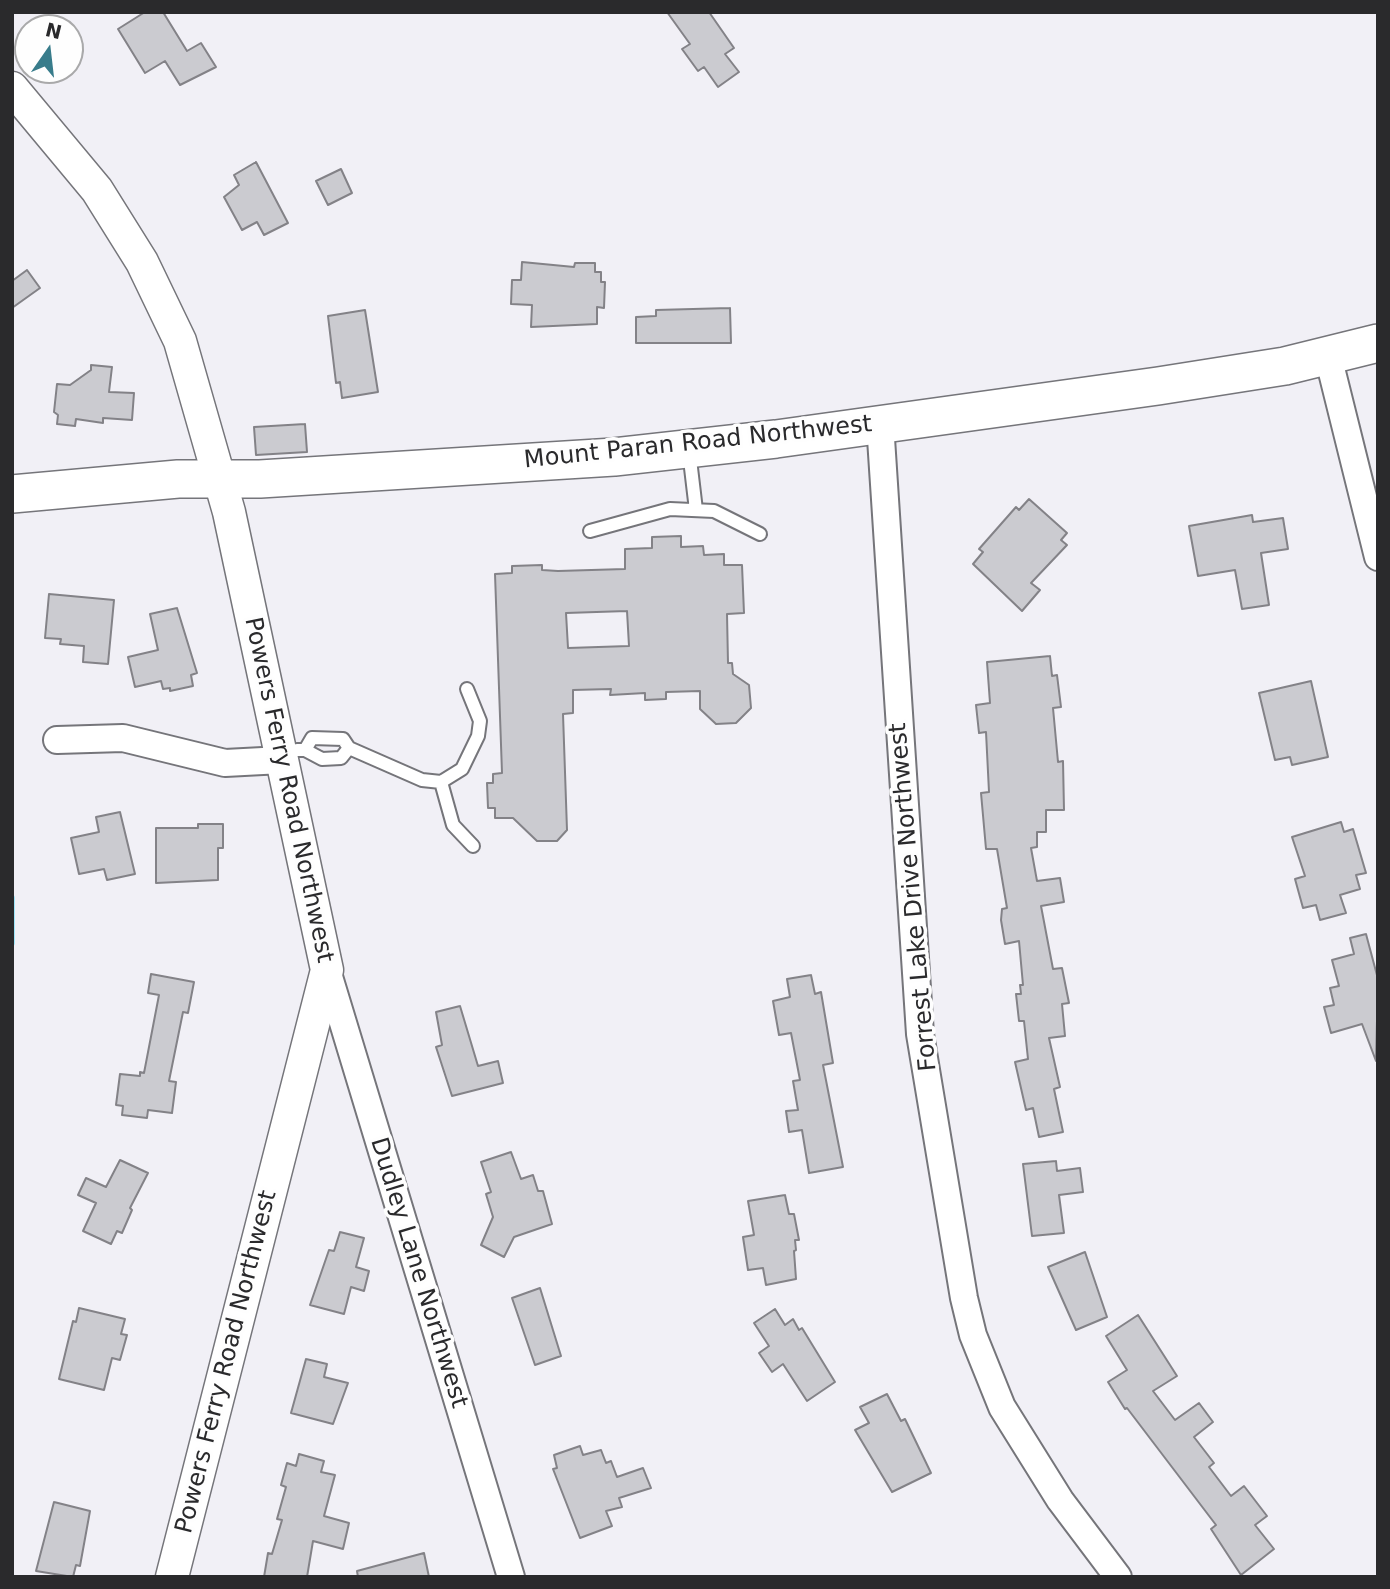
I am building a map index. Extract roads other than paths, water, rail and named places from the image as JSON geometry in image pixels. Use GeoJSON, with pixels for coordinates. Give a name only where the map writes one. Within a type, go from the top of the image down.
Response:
{"type":"FeatureCollection","features":[{"type":"Feature","properties":{"kind":"main road","name":"Mount Paran Road Northwest"},"geometry":{"type":"LineString","coordinates":[[12,494],[178,479],[450,468],[688,448],[1158,386],[1328,356],[1378,343]]}},
{"type":"Feature","properties":{"kind":"street","name":"Powers Ferry Road Northwest"},"geometry":{"type":"LineString","coordinates":[[12,88],[97,190],[142,262],[180,341],[221,479],[289,754],[327,970],[172,1577]]}},
{"type":"Feature","properties":{"kind":"street"},"geometry":{"type":"LineString","coordinates":[[1328,356],[1378,557]]}},
{"type":"Feature","properties":{"kind":"street","name":"Forrest Lake Drive Northwest"},"geometry":{"type":"LineString","coordinates":[[880,423],[920,1034],[964,1298],[981,1360],[1002,1407],[1060,1500],[1118,1577]]}},
{"type":"Feature","properties":{"kind":"street"},"geometry":{"type":"LineString","coordinates":[[57,740],[123,738],[225,764],[289,754]]}},
{"type":"Feature","properties":{"kind":"street","name":"Dudley Lane Northwest"},"geometry":{"type":"LineString","coordinates":[[327,970],[511,1577]]}},
{"type":"Feature","properties":{"kind":"lane"},"geometry":{"type":"LineString","coordinates":[[688,448],[696,510]]}},
{"type":"Feature","properties":{"kind":"lane"},"geometry":{"type":"LineString","coordinates":[[590,531],[670,509],[713,512],[760,534]]}},
{"type":"Feature","properties":{"kind":"lane"},"geometry":{"type":"LineString","coordinates":[[289,754],[312,737],[343,739],[349,748],[422,780],[441,782],[462,769],[478,736],[480,721],[467,689]]}},
{"type":"Feature","properties":{"kind":"lane"},"geometry":{"type":"LineString","coordinates":[[289,754],[341,758],[349,748]]}},
{"type":"Feature","properties":{"kind":"lane"},"geometry":{"type":"LineString","coordinates":[[441,782],[453,825],[473,846]]}},
{"type":"Feature","properties":{"kind":"waterway"},"geometry":{"type":"LineString","coordinates":[[12,898],[12,943]]}}]}
